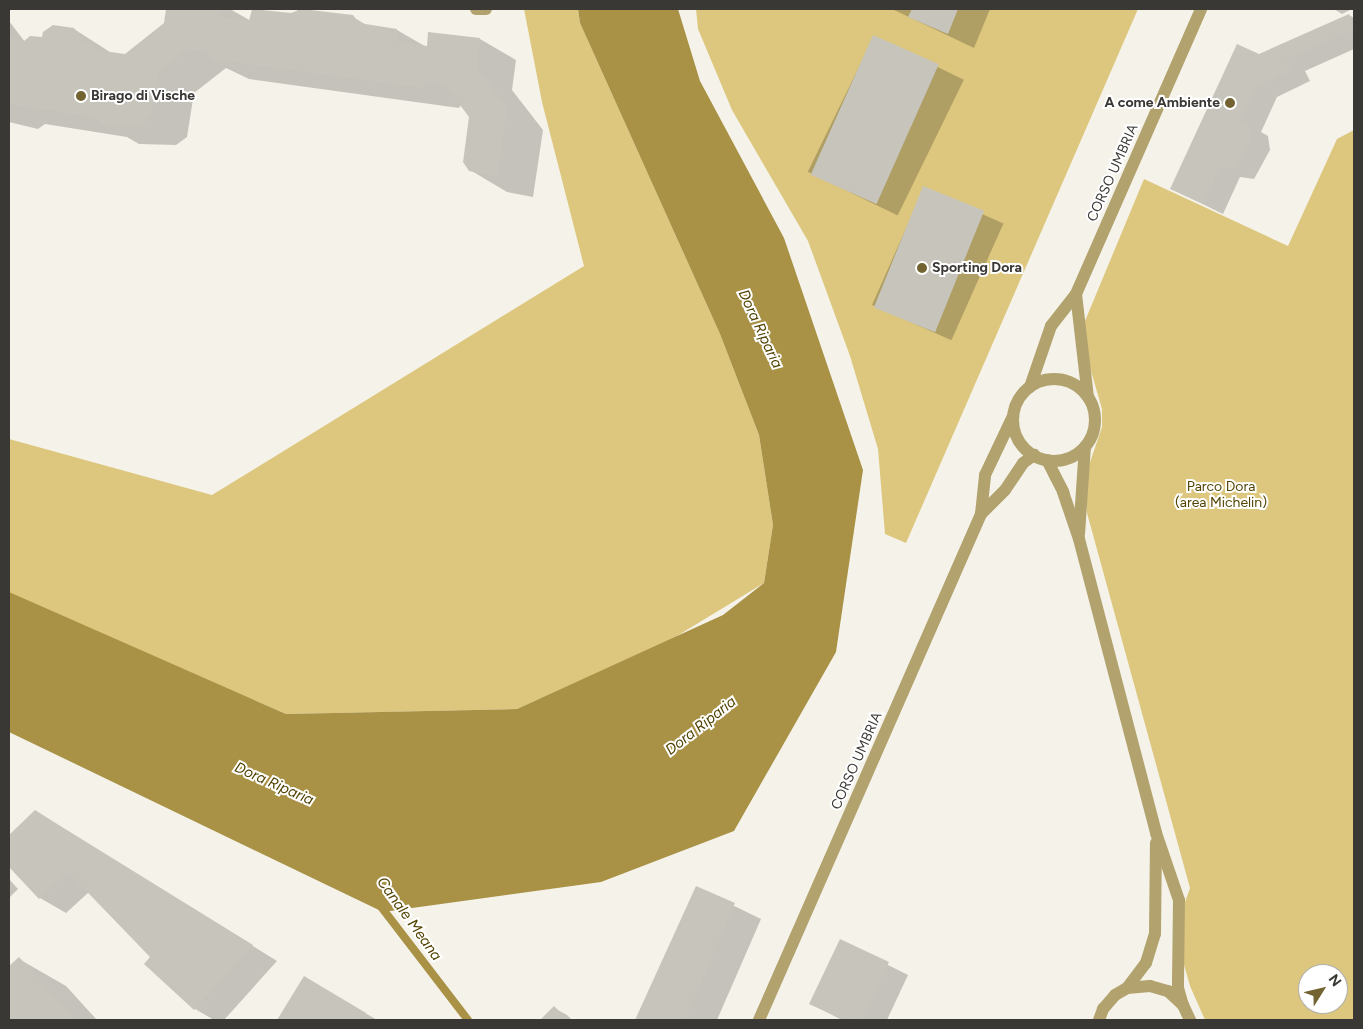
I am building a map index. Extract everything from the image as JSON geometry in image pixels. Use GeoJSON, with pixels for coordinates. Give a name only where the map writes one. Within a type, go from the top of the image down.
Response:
{"type":"FeatureCollection","features":[{"type":"Feature","properties":{"kind":"street"},"geometry":{"type":"LineString","coordinates":[[476,9],[486,9]]}},
{"type":"Feature","properties":{"kind":"street","name":"CORSO UMBRIA"},"geometry":{"type":"LineString","coordinates":[[1030,387],[1051,326],[1076,294],[1201,9]]}},
{"type":"Feature","properties":{"kind":"street"},"geometry":{"type":"LineString","coordinates":[[1076,294],[1088,397],[1095,412],[1095,426],[1085,447],[1079,539]]}},
{"type":"Feature","properties":{"kind":"street"},"geometry":{"type":"LineString","coordinates":[[1085,447],[1072,457],[1047,460],[1034,455],[1017,438],[1014,416],[1017,402],[1030,387],[1046,380],[1058,378],[1071,382],[1088,397]]}},
{"type":"Feature","properties":{"kind":"street","name":"CORSO UMBRIA"},"geometry":{"type":"LineString","coordinates":[[760,1020],[982,514],[985,475],[1014,416]]}},
{"type":"Feature","properties":{"kind":"street","name":"CORSO UMBRIA"},"geometry":{"type":"LineString","coordinates":[[982,514],[1005,490],[1023,463],[1034,455]]}},
{"type":"Feature","properties":{"kind":"street"},"geometry":{"type":"LineString","coordinates":[[1047,460],[1063,492],[1079,539],[1156,833],[1179,900],[1178,988],[1190,1020]]}},
{"type":"Feature","properties":{"kind":"street"},"geometry":{"type":"LineString","coordinates":[[1099,1020],[1103,1009],[1127,988],[1146,963],[1155,934],[1156,833]]}},
{"type":"Feature","properties":{"kind":"street"},"geometry":{"type":"LineString","coordinates":[[1127,988],[1150,986],[1168,991],[1183,1005]]}},
{"type":"Feature","properties":{"kind":"green space"},"geometry":{"type":"Polygon","coordinates":[[[524,9],[578,9],[580,23],[720,334],[759,435],[773,525],[764,583],[672,639],[517,709],[286,714],[9,593],[9,439],[212,495],[584,266],[542,102],[524,9]]]}},
{"type":"Feature","properties":{"kind":"green space","name":"Sporting Dora"},"geometry":{"type":"Polygon","coordinates":[[[696,9],[1138,9],[906,543],[885,534],[878,449],[850,356],[808,241],[732,110],[698,29],[696,9]]]}},
{"type":"Feature","properties":{"kind":"green space","name":"Parco Dora (area Michelin)"},"geometry":{"type":"Polygon","coordinates":[[[1354,130],[1354,1020],[1205,1020],[1190,986],[1183,961],[1180,916],[1190,888],[1087,513],[1087,471],[1102,427],[1102,409],[1080,333],[1144,179],[1288,246],[1337,139],[1354,130]]]}},
{"type":"Feature","properties":{"kind":"water","name":"Dora Riparia"},"geometry":{"type":"Polygon","coordinates":[[[578,9],[678,9],[700,81],[784,238],[863,470],[836,652],[734,831],[601,882],[383,912],[9,732],[9,592],[286,714],[517,709],[723,615],[764,583],[773,525],[759,435],[720,334],[580,23],[578,9]]]}},
{"type":"Feature","properties":{"kind":"building","name":"Birago di Vische"},"geometry":{"type":"Polygon","coordinates":[[[166,9],[220,9],[220,16],[249,21],[252,9],[291,13],[302,9],[353,15],[359,23],[397,29],[397,42],[427,46],[428,32],[480,38],[477,68],[507,108],[497,177],[469,171],[463,162],[469,117],[445,85],[428,82],[422,88],[212,59],[206,51],[189,48],[158,72],[151,116],[140,125],[102,124],[98,118],[9,104],[9,37],[24,41],[30,36],[42,37],[43,32],[53,25],[74,28],[81,37],[80,43],[91,44],[96,50],[125,54],[164,23],[166,9]]]}},
{"type":"Feature","properties":{"kind":"building"},"geometry":{"type":"Polygon","coordinates":[[[912,9],[958,9],[948,34],[908,17],[912,9]]]}},
{"type":"Feature","properties":{"kind":"building","name":"A come Ambiente"},"geometry":{"type":"Polygon","coordinates":[[[1349,14],[1354,29],[1286,60],[1291,70],[1257,86],[1241,120],[1248,123],[1251,139],[1234,168],[1220,167],[1203,204],[1170,189],[1237,44],[1259,54],[1349,14]]]}},
{"type":"Feature","properties":{"kind":"building"},"geometry":{"type":"Polygon","coordinates":[[[873,35],[939,64],[877,204],[811,175],[873,35]]]}},
{"type":"Feature","properties":{"kind":"building"},"geometry":{"type":"Polygon","coordinates":[[[923,186],[984,211],[935,332],[874,307],[923,186]]]}},
{"type":"Feature","properties":{"kind":"building"},"geometry":{"type":"Polygon","coordinates":[[[35,810],[253,945],[194,1010],[144,964],[150,957],[68,872],[39,899],[9,867],[9,835],[35,810]]]}},
{"type":"Feature","properties":{"kind":"building"},"geometry":{"type":"Polygon","coordinates":[[[696,886],[735,903],[685,1020],[635,1020],[696,886]]]}},
{"type":"Feature","properties":{"kind":"building"},"geometry":{"type":"Polygon","coordinates":[[[840,939],[889,962],[862,1020],[844,1020],[809,1004],[840,939]]]}},
{"type":"Feature","properties":{"kind":"building"},"geometry":{"type":"Polygon","coordinates":[[[19,957],[77,1020],[9,1020],[9,966],[19,957]]]}},
{"type":"Feature","properties":{"kind":"building"},"geometry":{"type":"Polygon","coordinates":[[[304,976],[366,1013],[361,1020],[277,1020],[304,976]]]}},
{"type":"Feature","properties":{"kind":"building"},"geometry":{"type":"Polygon","coordinates":[[[554,1006],[568,1020],[540,1020],[554,1006]]]}},
{"type":"Feature","properties":{"kind":"waterway","name":"Canale Meana"},"geometry":{"type":"LineString","coordinates":[[379,904],[468,1020]]}},
{"type":"Feature","properties":{"kind":"place","name":"Birago di Vische"},"geometry":{"type":"Point","coordinates":[81,96]}},
{"type":"Feature","properties":{"kind":"place","name":"A come Ambiente"},"geometry":{"type":"Point","coordinates":[1230,103]}},
{"type":"Feature","properties":{"kind":"place","name":"Sporting Dora"},"geometry":{"type":"Point","coordinates":[922,268]}}]}
